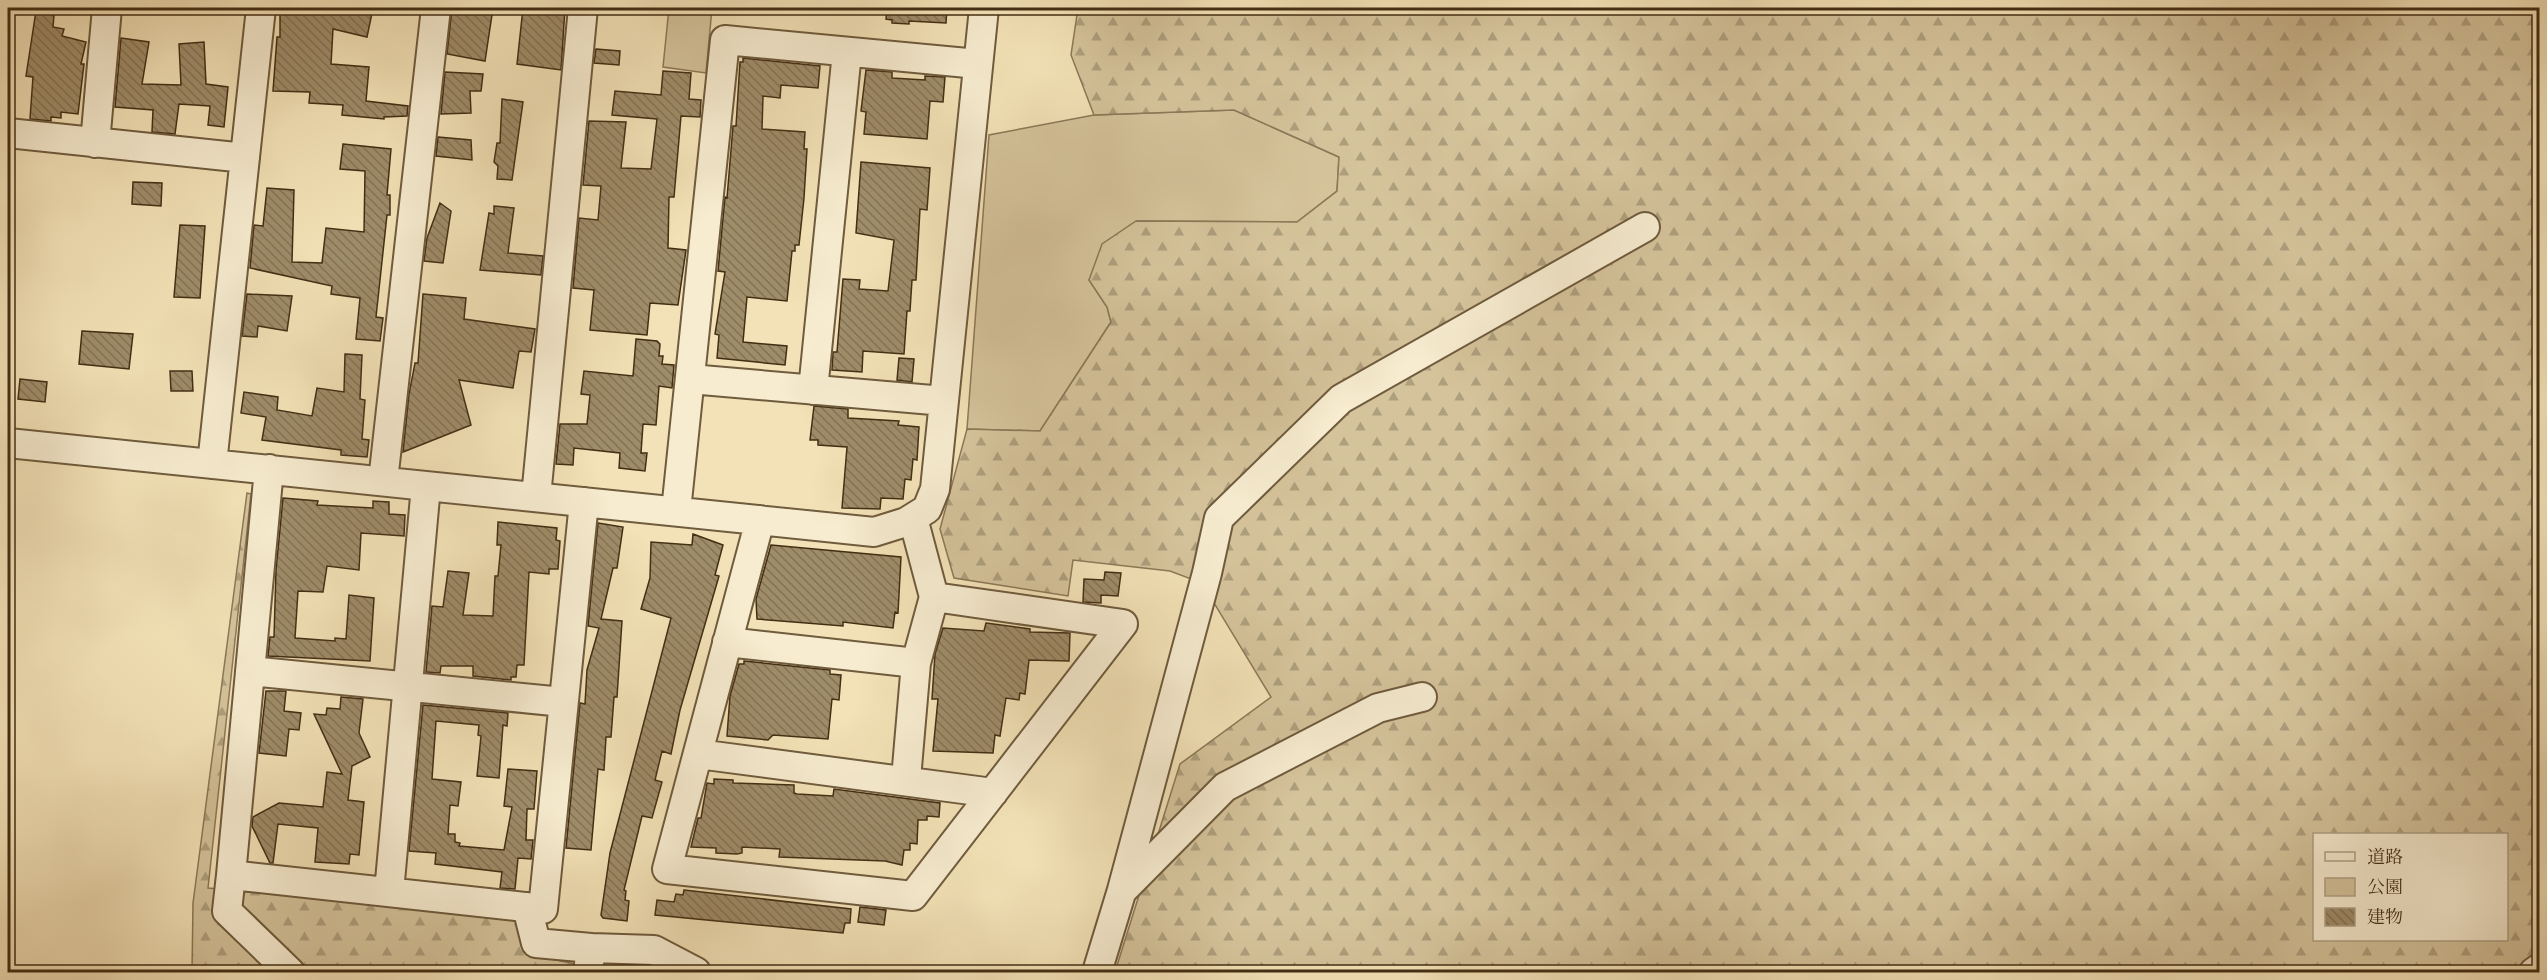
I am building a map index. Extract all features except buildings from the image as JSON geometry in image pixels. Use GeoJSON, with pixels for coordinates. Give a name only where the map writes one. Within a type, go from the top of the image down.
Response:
{"type":"FeatureCollection","features":[{"type":"Feature","properties":{"kind":"street"},"geometry":{"type":"LineString","coordinates":[[95,143],[107,8]]}},
{"type":"Feature","properties":{"kind":"street"},"geometry":{"type":"LineString","coordinates":[[212,464],[261,8]]}},
{"type":"Feature","properties":{"kind":"street"},"geometry":{"type":"LineString","coordinates":[[383,481],[436,8]]}},
{"type":"Feature","properties":{"kind":"street"},"geometry":{"type":"LineString","coordinates":[[536,497],[583,8]]}},
{"type":"Feature","properties":{"kind":"street"},"geometry":{"type":"LineString","coordinates":[[8,443],[874,532],[913,518],[927,509],[935,489],[984,8]]}},
{"type":"Feature","properties":{"kind":"street"},"geometry":{"type":"LineString","coordinates":[[676,511],[725,40],[978,64]]}},
{"type":"Feature","properties":{"kind":"street"},"geometry":{"type":"LineString","coordinates":[[813,390],[847,52]]}},
{"type":"Feature","properties":{"kind":"street"},"geometry":{"type":"LineString","coordinates":[[8,133],[245,158]]}},
{"type":"Feature","properties":{"kind":"street"},"geometry":{"type":"LineString","coordinates":[[1097,972],[1122,890],[1208,573],[1219,518],[1341,399],[1645,227]]}},
{"type":"Feature","properties":{"kind":"street"},"geometry":{"type":"LineString","coordinates":[[690,379],[944,401]]}},
{"type":"Feature","properties":{"kind":"street"},"geometry":{"type":"LineString","coordinates":[[269,469],[227,911],[290,972]]}},
{"type":"Feature","properties":{"kind":"street"},"geometry":{"type":"LineString","coordinates":[[389,892],[426,486]]}},
{"type":"Feature","properties":{"kind":"street"},"geometry":{"type":"LineString","coordinates":[[231,875],[543,909],[584,502]]}},
{"type":"Feature","properties":{"kind":"street"},"geometry":{"type":"LineString","coordinates":[[906,779],[915,663],[934,597],[913,518]]}},
{"type":"Feature","properties":{"kind":"street"},"geometry":{"type":"LineString","coordinates":[[760,520],[667,869],[913,896],[1123,624],[934,597]]}},
{"type":"Feature","properties":{"kind":"street"},"geometry":{"type":"LineString","coordinates":[[727,642],[915,663]]}},
{"type":"Feature","properties":{"kind":"street"},"geometry":{"type":"LineString","coordinates":[[250,671],[563,702]]}},
{"type":"Feature","properties":{"kind":"street"},"geometry":{"type":"LineString","coordinates":[[1122,890],[1225,787],[1378,708],[1422,697]]}},
{"type":"Feature","properties":{"kind":"street"},"geometry":{"type":"LineString","coordinates":[[698,754],[906,779],[993,793]]}},
{"type":"Feature","properties":{"kind":"street"},"geometry":{"type":"LineString","coordinates":[[527,907],[536,943],[589,960],[654,950],[696,972]]}},
{"type":"Feature","properties":{"kind":"street"},"geometry":{"type":"LineString","coordinates":[[2534,972],[2540,968]]}},
{"type":"Feature","properties":{"kind":"green space"},"geometry":{"type":"Polygon","coordinates":[[[669,8],[712,8],[706,73],[663,67],[669,8]]]}},
{"type":"Feature","properties":{"kind":"green space"},"geometry":{"type":"Polygon","coordinates":[[[1078,8],[1485,10],[1494,8],[2539,8],[2539,972],[1115,972],[1180,764],[1271,697],[1202,583],[1170,571],[1073,560],[1068,596],[954,578],[940,529],[967,429],[1040,431],[1111,322],[1107,307],[1089,280],[1102,244],[1136,221],[1297,222],[1337,191],[1339,157],[1234,110],[1094,115],[1071,55],[1078,8]]]}},
{"type":"Feature","properties":{"kind":"green space"},"geometry":{"type":"Polygon","coordinates":[[[1234,110],[1339,157],[1337,191],[1297,222],[1137,221],[1089,280],[1107,307],[1111,322],[1040,431],[967,429],[989,135],[1094,115],[1234,110]]]}},
{"type":"Feature","properties":{"kind":"green space"},"geometry":{"type":"Polygon","coordinates":[[[247,493],[251,494],[208,888],[525,918],[527,954],[580,965],[581,972],[192,972],[193,903],[247,493]]]}}]}
